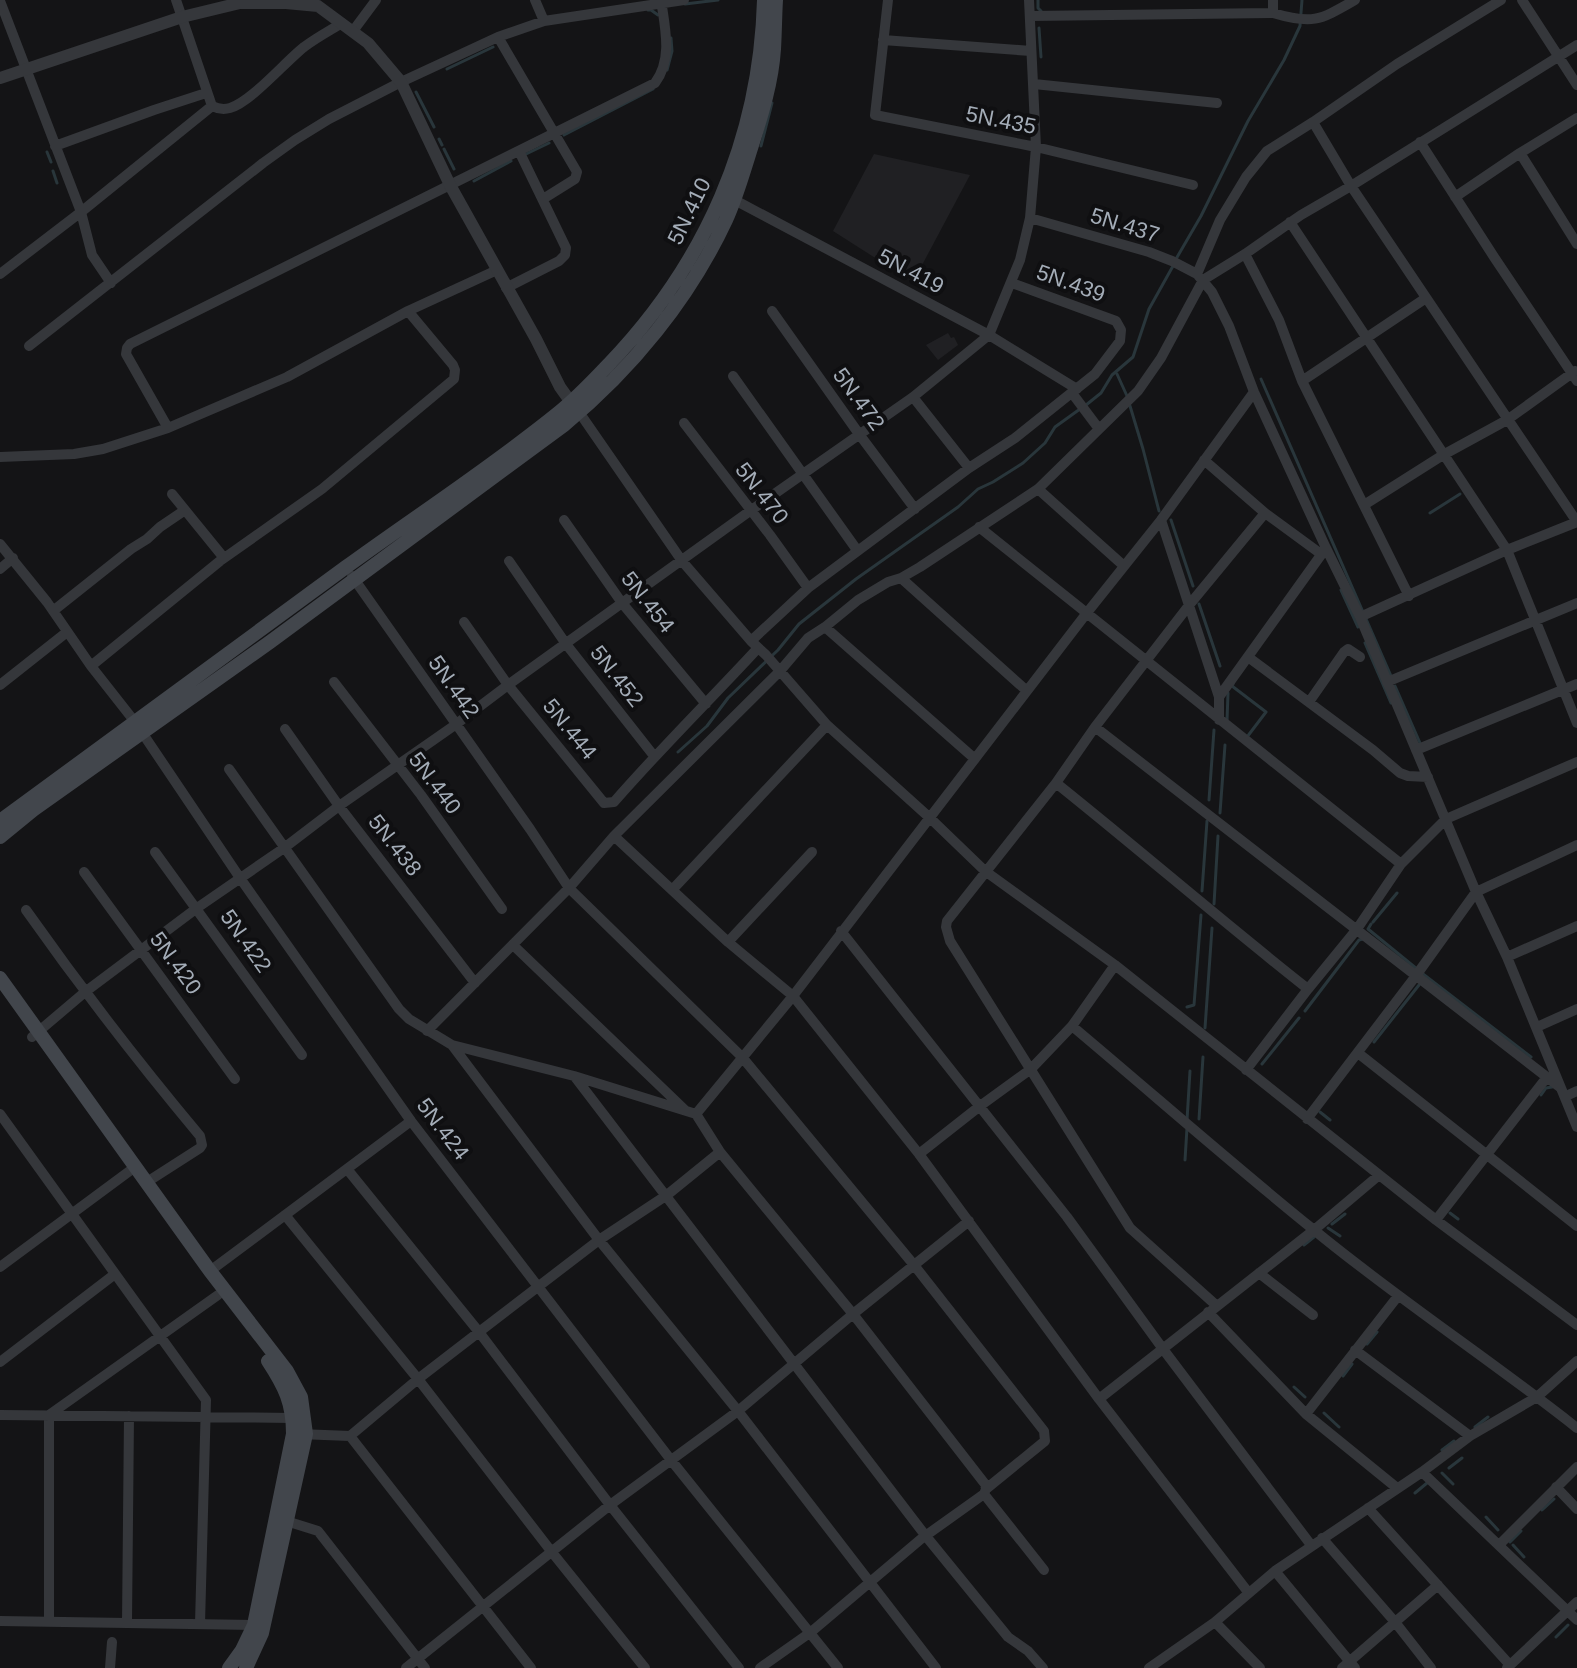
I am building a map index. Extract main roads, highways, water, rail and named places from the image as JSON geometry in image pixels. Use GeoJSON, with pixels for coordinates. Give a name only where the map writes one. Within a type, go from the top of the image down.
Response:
{"type":"FeatureCollection","features":[{"type":"Feature","properties":{"kind":"main road","name":"5N.410"},"geometry":{"type":"LineString","coordinates":[[138,727],[575,407],[656,311],[729,197],[754,90],[764,0]]}},
{"type":"Feature","properties":{"kind":"main road"},"geometry":{"type":"LineString","coordinates":[[729,197],[757,129],[764,100],[774,50],[776,0]]}},
{"type":"Feature","properties":{"kind":"main road"},"geometry":{"type":"LineString","coordinates":[[0,821],[138,727]]}},
{"type":"Feature","properties":{"kind":"main road"},"geometry":{"type":"LineString","coordinates":[[0,837],[138,727]]}},
{"type":"Feature","properties":{"kind":"main road"},"geometry":{"type":"LineString","coordinates":[[0,978],[35,1035]]}},
{"type":"Feature","properties":{"kind":"main road"},"geometry":{"type":"LineString","coordinates":[[0,992],[35,1035],[266,1358],[284,1385],[300,1434]]}},
{"type":"Feature","properties":{"kind":"main road"},"geometry":{"type":"LineString","coordinates":[[132,1170],[147,1182],[287,1371],[301,1397],[300,1434],[254,1625],[229,1668]]}},
{"type":"Feature","properties":{"kind":"main road"},"geometry":{"type":"LineString","coordinates":[[246,1668],[262,1633],[281,1519]]}},
{"type":"Feature","properties":{"kind":"waterway"},"geometry":{"type":"LineString","coordinates":[[685,4],[718,0]]}},
{"type":"Feature","properties":{"kind":"waterway"},"geometry":{"type":"LineString","coordinates":[[1038,0],[1041,11]]}},
{"type":"Feature","properties":{"kind":"waterway"},"geometry":{"type":"LineString","coordinates":[[1176,259],[1248,121],[1284,60],[1300,26],[1302,0]]}},
{"type":"Feature","properties":{"kind":"waterway"},"geometry":{"type":"LineString","coordinates":[[648,10],[658,15]]}},
{"type":"Feature","properties":{"kind":"waterway"},"geometry":{"type":"LineString","coordinates":[[1039,28],[1041,57]]}},
{"type":"Feature","properties":{"kind":"waterway"},"geometry":{"type":"LineString","coordinates":[[667,70],[672,51],[671,38]]}},
{"type":"Feature","properties":{"kind":"waterway"},"geometry":{"type":"LineString","coordinates":[[447,69],[493,47]]}},
{"type":"Feature","properties":{"kind":"waterway"},"geometry":{"type":"LineString","coordinates":[[564,135],[653,89]]}},
{"type":"Feature","properties":{"kind":"waterway"},"geometry":{"type":"LineString","coordinates":[[416,92],[434,127]]}},
{"type":"Feature","properties":{"kind":"waterway"},"geometry":{"type":"LineString","coordinates":[[761,146],[772,103]]}},
{"type":"Feature","properties":{"kind":"waterway"},"geometry":{"type":"LineString","coordinates":[[439,139],[442,145]]}},
{"type":"Feature","properties":{"kind":"waterway"},"geometry":{"type":"LineString","coordinates":[[524,155],[549,143]]}},
{"type":"Feature","properties":{"kind":"waterway"},"geometry":{"type":"LineString","coordinates":[[444,149],[454,169]]}},
{"type":"Feature","properties":{"kind":"waterway"},"geometry":{"type":"LineString","coordinates":[[47,152],[51,162]]}},
{"type":"Feature","properties":{"kind":"waterway"},"geometry":{"type":"LineString","coordinates":[[474,181],[511,161]]}},
{"type":"Feature","properties":{"kind":"waterway"},"geometry":{"type":"LineString","coordinates":[[53,171],[57,183]]}},
{"type":"Feature","properties":{"kind":"waterway"},"geometry":{"type":"LineString","coordinates":[[1086,405],[1101,393],[1112,375],[1133,357],[1149,309],[1173,266]]}},
{"type":"Feature","properties":{"kind":"waterway"},"geometry":{"type":"LineString","coordinates":[[1117,374],[1127,396]]}},
{"type":"Feature","properties":{"kind":"waterway"},"geometry":{"type":"LineString","coordinates":[[1261,379],[1391,676]]}},
{"type":"Feature","properties":{"kind":"waterway"},"geometry":{"type":"LineString","coordinates":[[1130,406],[1159,511]]}},
{"type":"Feature","properties":{"kind":"waterway"},"geometry":{"type":"LineString","coordinates":[[678,752],[707,726],[728,698],[778,650],[799,624],[978,489],[1023,463],[1045,443],[1055,427],[1080,409]]}},
{"type":"Feature","properties":{"kind":"waterway"},"geometry":{"type":"LineString","coordinates":[[1430,513],[1460,494]]}},
{"type":"Feature","properties":{"kind":"waterway"},"geometry":{"type":"LineString","coordinates":[[1171,520],[1193,586]]}},
{"type":"Feature","properties":{"kind":"waterway"},"geometry":{"type":"LineString","coordinates":[[1341,590],[1358,627]]}},
{"type":"Feature","properties":{"kind":"waterway"},"geometry":{"type":"LineString","coordinates":[[1199,604],[1220,666]]}},
{"type":"Feature","properties":{"kind":"waterway"},"geometry":{"type":"LineString","coordinates":[[1365,643],[1391,703]]}},
{"type":"Feature","properties":{"kind":"waterway"},"geometry":{"type":"LineString","coordinates":[[1233,684],[1266,712],[1247,737]]}},
{"type":"Feature","properties":{"kind":"waterway"},"geometry":{"type":"LineString","coordinates":[[1395,686],[1420,743]]}},
{"type":"Feature","properties":{"kind":"waterway"},"geometry":{"type":"LineString","coordinates":[[1227,721],[1228,693]]}},
{"type":"Feature","properties":{"kind":"waterway"},"geometry":{"type":"LineString","coordinates":[[1209,800],[1214,730]]}},
{"type":"Feature","properties":{"kind":"waterway"},"geometry":{"type":"LineString","coordinates":[[1220,813],[1225,745]]}},
{"type":"Feature","properties":{"kind":"waterway"},"geometry":{"type":"LineString","coordinates":[[1202,891],[1207,821]]}},
{"type":"Feature","properties":{"kind":"waterway"},"geometry":{"type":"LineString","coordinates":[[1214,904],[1218,836]]}},
{"type":"Feature","properties":{"kind":"waterway"},"geometry":{"type":"LineString","coordinates":[[1373,922],[1397,893]]}},
{"type":"Feature","properties":{"kind":"waterway"},"geometry":{"type":"LineString","coordinates":[[1187,1007],[1194,1005],[1201,915]]}},
{"type":"Feature","properties":{"kind":"waterway"},"geometry":{"type":"LineString","coordinates":[[1371,924],[1368,929],[1417,969]]}},
{"type":"Feature","properties":{"kind":"waterway"},"geometry":{"type":"LineString","coordinates":[[1205,1028],[1212,928]]}},
{"type":"Feature","properties":{"kind":"waterway"},"geometry":{"type":"LineString","coordinates":[[1305,1011],[1359,940],[1363,939]]}},
{"type":"Feature","properties":{"kind":"waterway"},"geometry":{"type":"LineString","coordinates":[[1423,974],[1531,1057]]}},
{"type":"Feature","properties":{"kind":"waterway"},"geometry":{"type":"LineString","coordinates":[[1374,1042],[1419,985]]}},
{"type":"Feature","properties":{"kind":"waterway"},"geometry":{"type":"LineString","coordinates":[[1262,1064],[1299,1018]]}},
{"type":"Feature","properties":{"kind":"waterway"},"geometry":{"type":"LineString","coordinates":[[1199,1119],[1203,1057]]}},
{"type":"Feature","properties":{"kind":"waterway"},"geometry":{"type":"LineString","coordinates":[[1187,1120],[1190,1071]]}},
{"type":"Feature","properties":{"kind":"waterway"},"geometry":{"type":"LineString","coordinates":[[1541,1095],[1546,1088],[1552,1087]]}},
{"type":"Feature","properties":{"kind":"waterway"},"geometry":{"type":"LineString","coordinates":[[1320,1112],[1330,1120]]}},
{"type":"Feature","properties":{"kind":"waterway"},"geometry":{"type":"LineString","coordinates":[[1185,1160],[1187,1128]]}},
{"type":"Feature","properties":{"kind":"waterway"},"geometry":{"type":"LineString","coordinates":[[1450,1213],[1458,1219]]}},
{"type":"Feature","properties":{"kind":"waterway"},"geometry":{"type":"LineString","coordinates":[[1332,1224],[1345,1214]]}},
{"type":"Feature","properties":{"kind":"waterway"},"geometry":{"type":"LineString","coordinates":[[1328,1228],[1340,1236]]}},
{"type":"Feature","properties":{"kind":"waterway"},"geometry":{"type":"LineString","coordinates":[[1304,1245],[1314,1237]]}},
{"type":"Feature","properties":{"kind":"waterway"},"geometry":{"type":"LineString","coordinates":[[1367,1344],[1377,1332]]}},
{"type":"Feature","properties":{"kind":"waterway"},"geometry":{"type":"LineString","coordinates":[[1343,1376],[1352,1364]]}},
{"type":"Feature","properties":{"kind":"waterway"},"geometry":{"type":"LineString","coordinates":[[1294,1387],[1305,1397]]}},
{"type":"Feature","properties":{"kind":"waterway"},"geometry":{"type":"LineString","coordinates":[[1324,1413],[1339,1427]]}},
{"type":"Feature","properties":{"kind":"waterway"},"geometry":{"type":"LineString","coordinates":[[1475,1427],[1488,1417]]}},
{"type":"Feature","properties":{"kind":"waterway"},"geometry":{"type":"LineString","coordinates":[[1442,1450],[1454,1441]]}},
{"type":"Feature","properties":{"kind":"waterway"},"geometry":{"type":"LineString","coordinates":[[1449,1468],[1462,1458]]}},
{"type":"Feature","properties":{"kind":"waterway"},"geometry":{"type":"LineString","coordinates":[[1442,1473],[1453,1484]]}},
{"type":"Feature","properties":{"kind":"waterway"},"geometry":{"type":"LineString","coordinates":[[1415,1493],[1427,1483]]}},
{"type":"Feature","properties":{"kind":"waterway"},"geometry":{"type":"LineString","coordinates":[[1542,1510],[1554,1499]]}},
{"type":"Feature","properties":{"kind":"waterway"},"geometry":{"type":"LineString","coordinates":[[1486,1517],[1498,1530]]}},
{"type":"Feature","properties":{"kind":"waterway"},"geometry":{"type":"LineString","coordinates":[[1510,1542],[1521,1531]]}},
{"type":"Feature","properties":{"kind":"waterway"},"geometry":{"type":"LineString","coordinates":[[1513,1545],[1524,1557]]}},
{"type":"Feature","properties":{"kind":"waterway"},"geometry":{"type":"LineString","coordinates":[[1556,1637],[1568,1625]]}}]}
